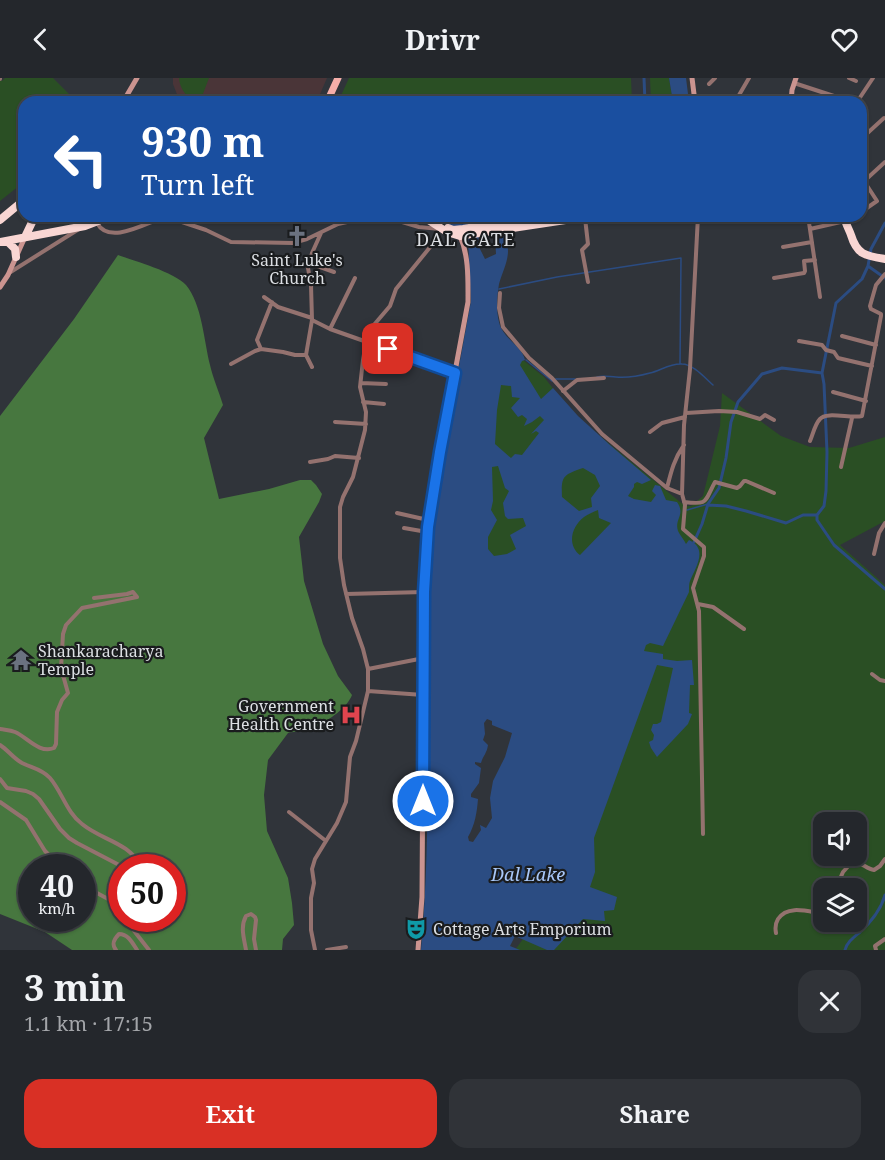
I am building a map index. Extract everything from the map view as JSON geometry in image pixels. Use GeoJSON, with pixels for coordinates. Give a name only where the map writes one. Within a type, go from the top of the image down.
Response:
{"type":"FeatureCollection","features":[{"type":"Feature","properties":{"kind":"highway"},"geometry":{"type":"LineString","coordinates":[[0,220],[18,205]]}},
{"type":"Feature","properties":{"kind":"highway"},"geometry":{"type":"LineString","coordinates":[[25,237],[32,222]]}},
{"type":"Feature","properties":{"kind":"highway"},"geometry":{"type":"LineString","coordinates":[[33,222],[35,230],[43,234]]}},
{"type":"Feature","properties":{"kind":"highway"},"geometry":{"type":"LineString","coordinates":[[4,242],[97,222]]}},
{"type":"Feature","properties":{"kind":"highway"},"geometry":{"type":"LineString","coordinates":[[431,222],[450,233],[506,228],[531,222]]}},
{"type":"Feature","properties":{"kind":"highway"},"geometry":{"type":"LineString","coordinates":[[438,222],[463,233]]}},
{"type":"Feature","properties":{"kind":"highway"},"geometry":{"type":"LineString","coordinates":[[846,222],[855,247],[862,252],[885,257]]}},
{"type":"Feature","properties":{"kind":"highway"},"geometry":{"type":"LineString","coordinates":[[4,242],[15,249],[16,257]]}},
{"type":"Feature","properties":{"kind":"main road"},"geometry":{"type":"LineString","coordinates":[[126,96],[136,78]]}},
{"type":"Feature","properties":{"kind":"main road"},"geometry":{"type":"LineString","coordinates":[[330,96],[338,78]]}},
{"type":"Feature","properties":{"kind":"main road"},"geometry":{"type":"LineString","coordinates":[[335,96],[343,78]]}},
{"type":"Feature","properties":{"kind":"main road"},"geometry":{"type":"LineString","coordinates":[[692,78],[694,96]]}},
{"type":"Feature","properties":{"kind":"main road"},"geometry":{"type":"LineString","coordinates":[[792,96],[795,80]]}},
{"type":"Feature","properties":{"kind":"main road"},"geometry":{"type":"LineString","coordinates":[[418,950],[422,897],[424,592],[427,532],[468,302],[463,233]]}},
{"type":"Feature","properties":{"kind":"main road"},"geometry":{"type":"LineString","coordinates":[[0,287],[25,237]]}},
{"type":"Feature","properties":{"kind":"street"},"geometry":{"type":"LineString","coordinates":[[709,84],[715,78]]}},
{"type":"Feature","properties":{"kind":"street"},"geometry":{"type":"LineString","coordinates":[[738,96],[749,78]]}},
{"type":"Feature","properties":{"kind":"street"},"geometry":{"type":"LineString","coordinates":[[849,78],[856,81]]}},
{"type":"Feature","properties":{"kind":"street"},"geometry":{"type":"LineString","coordinates":[[861,96],[873,78]]}},
{"type":"Feature","properties":{"kind":"street"},"geometry":{"type":"LineString","coordinates":[[795,80],[835,96]]}},
{"type":"Feature","properties":{"kind":"street"},"geometry":{"type":"LineString","coordinates":[[867,134],[884,118]]}},
{"type":"Feature","properties":{"kind":"street"},"geometry":{"type":"LineString","coordinates":[[867,178],[885,162]]}},
{"type":"Feature","properties":{"kind":"street"},"geometry":{"type":"LineString","coordinates":[[867,187],[877,201],[867,208]]}},
{"type":"Feature","properties":{"kind":"street"},"geometry":{"type":"LineString","coordinates":[[97,222],[102,229],[115,234],[150,222]]}},
{"type":"Feature","properties":{"kind":"street"},"geometry":{"type":"LineString","coordinates":[[182,222],[231,242],[246,243],[297,242],[347,222]]}},
{"type":"Feature","properties":{"kind":"street"},"geometry":{"type":"LineString","coordinates":[[401,222],[416,227],[442,229]]}},
{"type":"Feature","properties":{"kind":"street"},"geometry":{"type":"LineString","coordinates":[[588,222],[588,244],[582,250],[588,282]]}},
{"type":"Feature","properties":{"kind":"street"},"geometry":{"type":"LineString","coordinates":[[698,222],[682,494],[685,513],[683,529],[703,545],[705,550],[693,588],[699,611],[703,834]]}},
{"type":"Feature","properties":{"kind":"street"},"geometry":{"type":"LineString","coordinates":[[809,222],[820,297]]}},
{"type":"Feature","properties":{"kind":"street"},"geometry":{"type":"LineString","coordinates":[[810,229],[832,222]]}},
{"type":"Feature","properties":{"kind":"street"},"geometry":{"type":"LineString","coordinates":[[8,275],[85,226]]}},
{"type":"Feature","properties":{"kind":"street"},"geometry":{"type":"LineString","coordinates":[[312,367],[306,355],[312,319],[309,263],[321,232]]}},
{"type":"Feature","properties":{"kind":"street"},"geometry":{"type":"LineString","coordinates":[[783,247],[812,242]]}},
{"type":"Feature","properties":{"kind":"street"},"geometry":{"type":"LineString","coordinates":[[315,950],[311,930],[311,898],[314,883],[312,870],[315,859],[346,802],[350,758],[368,691],[368,669],[352,618],[340,558],[340,507],[353,477],[366,424],[361,383],[363,360],[366,342],[373,326],[390,306],[396,288],[431,246]]}},
{"type":"Feature","properties":{"kind":"street"},"geometry":{"type":"LineString","coordinates":[[774,278],[804,273],[804,261],[815,260]]}},
{"type":"Feature","properties":{"kind":"street"},"geometry":{"type":"LineString","coordinates":[[309,263],[334,272]]}},
{"type":"Feature","properties":{"kind":"street"},"geometry":{"type":"LineString","coordinates":[[883,275],[875,288],[870,308],[885,314]]}},
{"type":"Feature","properties":{"kind":"street"},"geometry":{"type":"LineString","coordinates":[[330,329],[355,278]]}},
{"type":"Feature","properties":{"kind":"street"},"geometry":{"type":"LineString","coordinates":[[500,293],[501,323],[529,358],[554,380],[602,434],[667,488],[682,494]]}},
{"type":"Feature","properties":{"kind":"street"},"geometry":{"type":"LineString","coordinates":[[264,297],[278,307],[312,319],[330,329],[455,373]]}},
{"type":"Feature","properties":{"kind":"street"},"geometry":{"type":"LineString","coordinates":[[261,349],[257,340],[272,302]]}},
{"type":"Feature","properties":{"kind":"street"},"geometry":{"type":"LineString","coordinates":[[810,441],[819,420],[824,416],[852,418],[862,416],[881,315],[879,313]]}},
{"type":"Feature","properties":{"kind":"street"},"geometry":{"type":"LineString","coordinates":[[842,336],[876,345]]}},
{"type":"Feature","properties":{"kind":"street"},"geometry":{"type":"LineString","coordinates":[[799,341],[820,345],[834,352],[838,358],[872,366]]}},
{"type":"Feature","properties":{"kind":"street"},"geometry":{"type":"LineString","coordinates":[[231,364],[261,349],[306,355]]}},
{"type":"Feature","properties":{"kind":"street"},"geometry":{"type":"LineString","coordinates":[[363,360],[377,363]]}},
{"type":"Feature","properties":{"kind":"street"},"geometry":{"type":"LineString","coordinates":[[563,391],[577,380],[604,378]]}},
{"type":"Feature","properties":{"kind":"street"},"geometry":{"type":"LineString","coordinates":[[361,383],[386,384]]}},
{"type":"Feature","properties":{"kind":"street"},"geometry":{"type":"LineString","coordinates":[[833,392],[866,401]]}},
{"type":"Feature","properties":{"kind":"street"},"geometry":{"type":"LineString","coordinates":[[363,402],[384,404]]}},
{"type":"Feature","properties":{"kind":"street"},"geometry":{"type":"LineString","coordinates":[[650,432],[662,423],[685,415],[719,411],[737,411],[760,419],[765,416],[774,420]]}},
{"type":"Feature","properties":{"kind":"street"},"geometry":{"type":"LineString","coordinates":[[841,467],[852,418]]}},
{"type":"Feature","properties":{"kind":"street"},"geometry":{"type":"LineString","coordinates":[[334,422],[366,424]]}},
{"type":"Feature","properties":{"kind":"street"},"geometry":{"type":"LineString","coordinates":[[667,488],[673,462],[684,444]]}},
{"type":"Feature","properties":{"kind":"street"},"geometry":{"type":"LineString","coordinates":[[310,462],[335,456],[358,458]]}},
{"type":"Feature","properties":{"kind":"street"},"geometry":{"type":"LineString","coordinates":[[684,504],[703,503],[715,482],[738,488],[746,481],[774,493]]}},
{"type":"Feature","properties":{"kind":"street"},"geometry":{"type":"LineString","coordinates":[[398,513],[429,520]]}},
{"type":"Feature","properties":{"kind":"street"},"geometry":{"type":"LineString","coordinates":[[874,554],[877,540],[885,523]]}},
{"type":"Feature","properties":{"kind":"street"},"geometry":{"type":"LineString","coordinates":[[404,528],[427,532]]}},
{"type":"Feature","properties":{"kind":"street"},"geometry":{"type":"LineString","coordinates":[[0,729],[16,732],[37,746],[49,750],[54,748],[58,707],[68,693],[61,668],[63,634],[66,625],[82,608],[136,597],[133,592],[94,598]]}},
{"type":"Feature","properties":{"kind":"street"},"geometry":{"type":"LineString","coordinates":[[346,594],[424,592]]}},
{"type":"Feature","properties":{"kind":"street"},"geometry":{"type":"LineString","coordinates":[[698,604],[713,606],[744,629]]}},
{"type":"Feature","properties":{"kind":"street"},"geometry":{"type":"LineString","coordinates":[[368,669],[424,658]]}},
{"type":"Feature","properties":{"kind":"street"},"geometry":{"type":"LineString","coordinates":[[872,674],[885,681]]}},
{"type":"Feature","properties":{"kind":"street"},"geometry":{"type":"LineString","coordinates":[[368,691],[423,695]]}},
{"type":"Feature","properties":{"kind":"street"},"geometry":{"type":"LineString","coordinates":[[0,745],[22,763],[37,768],[49,776],[74,818],[91,831],[114,841],[133,854]]}},
{"type":"Feature","properties":{"kind":"street"},"geometry":{"type":"LineString","coordinates":[[0,779],[8,788],[33,794],[69,838],[108,859]]}},
{"type":"Feature","properties":{"kind":"street"},"geometry":{"type":"LineString","coordinates":[[0,802],[26,820],[48,854]]}},
{"type":"Feature","properties":{"kind":"street"},"geometry":{"type":"LineString","coordinates":[[289,812],[326,841]]}},
{"type":"Feature","properties":{"kind":"street"},"geometry":{"type":"LineString","coordinates":[[840,878],[852,862],[858,862],[874,870],[885,859]]}},
{"type":"Feature","properties":{"kind":"street"},"geometry":{"type":"LineString","coordinates":[[776,933],[777,920],[784,913],[789,911],[813,912]]}},
{"type":"Feature","properties":{"kind":"street"},"geometry":{"type":"LineString","coordinates":[[246,950],[243,921],[251,914],[256,920],[254,939],[256,950]]}},
{"type":"Feature","properties":{"kind":"street"},"geometry":{"type":"LineString","coordinates":[[135,932],[149,950]]}},
{"type":"Feature","properties":{"kind":"street"},"geometry":{"type":"LineString","coordinates":[[116,950],[113,944],[118,934],[130,938],[137,950]]}},
{"type":"Feature","properties":{"kind":"street"},"geometry":{"type":"LineString","coordinates":[[876,949],[885,939]]}},
{"type":"Feature","properties":{"kind":"street"},"geometry":{"type":"LineString","coordinates":[[327,950],[346,946]]}},
{"type":"Feature","properties":{"kind":"shaded area"},"geometry":{"type":"Polygon","coordinates":[[[173,78],[327,78],[319,96],[178,96],[173,78]]]}},
{"type":"Feature","properties":{"kind":"green space"},"geometry":{"type":"Polygon","coordinates":[[[5,78],[53,78],[71,96],[18,96],[18,187],[0,201],[0,79],[2,81],[5,78]]]}},
{"type":"Feature","properties":{"kind":"green space"},"geometry":{"type":"Polygon","coordinates":[[[179,78],[209,78],[202,96],[189,96],[181,87],[179,78]]]}},
{"type":"Feature","properties":{"kind":"green space"},"geometry":{"type":"Polygon","coordinates":[[[349,78],[631,78],[632,96],[341,96],[349,78]]]}},
{"type":"Feature","properties":{"kind":"green space"},"geometry":{"type":"Polygon","coordinates":[[[650,78],[669,78],[672,96],[651,96],[650,78]]]}},
{"type":"Feature","properties":{"kind":"green space"},"geometry":{"type":"Polygon","coordinates":[[[118,255],[154,267],[180,280],[186,285],[196,302],[211,370],[223,405],[204,438],[219,499],[300,480],[311,480],[322,494],[299,537],[304,581],[323,644],[338,676],[352,695],[342,709],[317,726],[288,733],[268,760],[264,795],[267,831],[288,878],[294,925],[283,939],[282,950],[72,950],[45,932],[96,932],[96,854],[18,854],[18,921],[0,914],[0,416],[74,319],[118,255]]]}},
{"type":"Feature","properties":{"kind":"green space"},"geometry":{"type":"Polygon","coordinates":[[[485,329],[544,377],[574,415],[685,506],[691,506],[703,496],[720,426],[722,393],[781,436],[810,447],[849,448],[885,437],[885,521],[840,545],[885,585],[885,950],[515,950],[574,868],[506,703],[464,539],[485,329]]]}},
{"type":"Feature","properties":{"kind":"water"},"geometry":{"type":"Polygon","coordinates":[[[669,78],[686,78],[688,96],[672,96],[669,78]]]}},
{"type":"Feature","properties":{"kind":"water","name":"Dal Lake"},"geometry":{"type":"Polygon","coordinates":[[[443,222],[509,222],[478,236],[480,249],[485,259],[496,254],[495,235],[505,232],[508,255],[499,284],[497,313],[504,333],[523,355],[525,360],[520,365],[541,399],[553,388],[578,416],[651,480],[642,484],[637,482],[634,484],[628,496],[651,502],[656,495],[652,491],[655,485],[660,486],[666,500],[677,502],[680,510],[678,531],[686,544],[689,540],[695,544],[699,554],[689,592],[663,646],[650,643],[646,645],[644,651],[663,654],[663,659],[692,660],[694,685],[690,685],[689,713],[692,714],[688,724],[657,757],[649,742],[653,740],[654,735],[651,730],[653,724],[661,722],[673,668],[657,665],[594,838],[595,872],[590,887],[617,897],[614,910],[604,911],[605,921],[583,919],[554,950],[547,950],[515,936],[510,946],[520,950],[421,950],[427,839],[428,601],[432,513],[471,301],[468,238],[443,222]],[[501,385],[495,444],[511,458],[515,454],[522,455],[539,433],[536,431],[531,434],[544,420],[540,416],[524,426],[527,419],[522,415],[518,417],[511,408],[520,398],[512,397],[511,386],[501,385]],[[498,466],[492,467],[491,510],[497,520],[488,537],[488,549],[494,556],[507,554],[516,549],[510,535],[526,526],[523,518],[508,519],[505,516],[503,503],[509,491],[505,488],[498,466]],[[583,468],[567,475],[562,485],[562,497],[579,511],[592,507],[591,498],[600,486],[595,475],[583,468]],[[598,510],[580,521],[572,536],[573,546],[580,555],[611,523],[599,518],[598,510]],[[487,719],[484,723],[483,740],[488,745],[481,763],[475,762],[481,768],[479,783],[471,794],[471,797],[478,799],[475,818],[468,837],[469,841],[473,842],[481,830],[480,825],[486,828],[492,818],[490,798],[493,781],[505,757],[512,733],[492,725],[492,721],[487,719]]]}},
{"type":"Feature","properties":{"kind":"waterway"},"geometry":{"type":"LineString","coordinates":[[644,78],[645,96]]}},
{"type":"Feature","properties":{"kind":"waterway"},"geometry":{"type":"LineString","coordinates":[[885,223],[871,249],[868,266],[862,279],[836,303],[822,373],[827,452],[826,491],[824,506],[817,515],[817,520],[834,545],[885,589]]}},
{"type":"Feature","properties":{"kind":"waterway"},"geometry":{"type":"LineString","coordinates":[[499,289],[557,277],[681,258],[680,364]]}},
{"type":"Feature","properties":{"kind":"waterway"},"geometry":{"type":"LineString","coordinates":[[868,266],[885,278]]}},
{"type":"Feature","properties":{"kind":"waterway"},"geometry":{"type":"LineString","coordinates":[[526,360],[552,381],[575,379]]}},
{"type":"Feature","properties":{"kind":"waterway"},"geometry":{"type":"LineString","coordinates":[[597,377],[637,376],[682,364],[695,369],[713,385]]}},
{"type":"Feature","properties":{"kind":"waterway"},"geometry":{"type":"LineString","coordinates":[[694,542],[708,504],[719,488],[731,422],[738,402],[762,374],[782,368],[822,373]]}},
{"type":"Feature","properties":{"kind":"waterway"},"geometry":{"type":"LineString","coordinates":[[687,510],[708,504]]}},
{"type":"Feature","properties":{"kind":"waterway"},"geometry":{"type":"LineString","coordinates":[[708,505],[726,506],[786,523],[803,515],[817,515]]}},
{"type":"Feature","properties":{"kind":"waterway"},"geometry":{"type":"LineString","coordinates":[[845,950],[849,942],[875,915],[885,895]]}},
{"type":"Feature","properties":{"kind":"place","name":"Saint Luke's Church"},"geometry":{"type":"Point","coordinates":[297,236]}},
{"type":"Feature","properties":{"kind":"place","name":"Shankaracharya Temple"},"geometry":{"type":"Point","coordinates":[21,660]}},
{"type":"Feature","properties":{"kind":"place","name":"Government Health Centre"},"geometry":{"type":"Point","coordinates":[351,715]}},
{"type":"Feature","properties":{"kind":"place","name":"Cottage Arts Emporium"},"geometry":{"type":"Point","coordinates":[416,929]}},
{"type":"Feature","properties":{"kind":"district","name":"DAL GATE"},"geometry":{"type":"Point","coordinates":[466,239]}},
{"type":"Feature","properties":{"kind":"route"},"geometry":{"type":"LineString","coordinates":[[388,349],[455,373],[428,527],[424,592],[423,801]]}}]}
